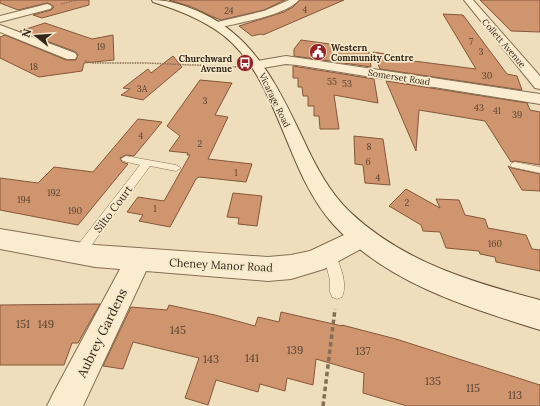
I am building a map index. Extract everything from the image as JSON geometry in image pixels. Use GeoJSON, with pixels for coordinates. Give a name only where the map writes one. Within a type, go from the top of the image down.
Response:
{"type":"FeatureCollection","features":[{"type":"Feature","properties":{"kind":"street","name":"Vicarage Road"},"geometry":{"type":"LineString","coordinates":[[156,0],[185,8],[217,25],[243,46],[257,65],[284,116],[312,178],[328,202],[342,219],[361,237]]}},
{"type":"Feature","properties":{"kind":"street"},"geometry":{"type":"LineString","coordinates":[[217,25],[264,13],[287,5],[295,0]]}},
{"type":"Feature","properties":{"kind":"street","name":"Collett Avenue"},"geometry":{"type":"LineString","coordinates":[[468,0],[540,85]]}},
{"type":"Feature","properties":{"kind":"street"},"geometry":{"type":"LineString","coordinates":[[0,20],[47,7]]}},
{"type":"Feature","properties":{"kind":"street"},"geometry":{"type":"LineString","coordinates":[[0,28],[71,56]]}},
{"type":"Feature","properties":{"kind":"street","name":"Somerset Road"},"geometry":{"type":"LineString","coordinates":[[257,65],[286,60],[297,60],[540,99]]}},
{"type":"Feature","properties":{"kind":"street"},"geometry":{"type":"LineString","coordinates":[[361,237],[395,260],[431,278],[475,295],[540,315]]}},
{"type":"Feature","properties":{"kind":"street","name":"Cheney Manor Road"},"geometry":{"type":"LineString","coordinates":[[0,239],[78,254],[138,260],[268,269],[292,267],[315,261],[361,237]]}},
{"type":"Feature","properties":{"kind":"street","name":"Aubrey Gardens"},"geometry":{"type":"LineString","coordinates":[[65,406],[138,260]]}},
{"type":"Feature","properties":{"kind":"lane"},"geometry":{"type":"LineString","coordinates":[[126,159],[176,168]]}},
{"type":"Feature","properties":{"kind":"lane","name":"Silto Court"},"geometry":{"type":"LineString","coordinates":[[78,254],[147,163]]}},
{"type":"Feature","properties":{"kind":"lane"},"geometry":{"type":"LineString","coordinates":[[515,165],[540,170]]}},
{"type":"Feature","properties":{"kind":"lane"},"geometry":{"type":"LineString","coordinates":[[329,253],[337,280],[337,292]]}},
{"type":"Feature","properties":{"kind":"path"},"geometry":{"type":"LineString","coordinates":[[71,56],[92,63],[146,63],[232,67],[257,65]]}},
{"type":"Feature","properties":{"kind":"path"},"geometry":{"type":"LineString","coordinates":[[323,406],[337,292]]}},
{"type":"Feature","properties":{"kind":"building"},"geometry":{"type":"Polygon","coordinates":[[[0,0],[89,0],[89,5],[42,18],[33,15],[51,10],[54,7],[47,3],[18,10],[0,3],[0,0]]]}},
{"type":"Feature","properties":{"kind":"building"},"geometry":{"type":"Polygon","coordinates":[[[169,0],[285,0],[264,10],[221,20],[192,7],[169,0]]]}},
{"type":"Feature","properties":{"kind":"building"},"geometry":{"type":"Polygon","coordinates":[[[300,0],[344,0],[263,35],[252,36],[239,26],[284,12],[293,7],[300,0]]]}},
{"type":"Feature","properties":{"kind":"building"},"geometry":{"type":"Polygon","coordinates":[[[480,0],[540,0],[540,32],[511,31],[480,0]]]}},
{"type":"Feature","properties":{"kind":"building"},"geometry":{"type":"Polygon","coordinates":[[[443,14],[463,15],[507,74],[517,76],[522,90],[380,69],[373,52],[398,56],[398,59],[476,69],[443,14]]]}},
{"type":"Feature","properties":{"kind":"building"},"geometry":{"type":"Polygon","coordinates":[[[45,23],[92,39],[113,35],[114,60],[84,63],[82,71],[39,77],[0,58],[0,37],[5,35],[66,60],[76,60],[78,55],[76,52],[20,31],[45,23]]]}},
{"type":"Feature","properties":{"kind":"building"},"geometry":{"type":"Polygon","coordinates":[[[301,40],[337,45],[336,48],[369,52],[371,67],[294,56],[294,49],[301,40]]]}},
{"type":"Feature","properties":{"kind":"building"},"geometry":{"type":"Polygon","coordinates":[[[173,56],[182,67],[143,100],[121,95],[130,89],[123,88],[148,69],[151,73],[173,56]]]}},
{"type":"Feature","properties":{"kind":"building"},"geometry":{"type":"Polygon","coordinates":[[[293,66],[374,79],[378,103],[334,95],[339,129],[320,129],[319,116],[314,116],[314,106],[308,106],[308,96],[303,96],[302,87],[298,87],[298,78],[293,78],[293,66]]]}},
{"type":"Feature","properties":{"kind":"building"},"geometry":{"type":"Polygon","coordinates":[[[200,80],[232,83],[215,115],[228,117],[208,159],[252,164],[246,182],[199,177],[196,179],[170,227],[139,221],[143,215],[127,212],[138,197],[164,201],[190,155],[187,155],[188,153],[169,151],[180,136],[167,126],[200,80]]]}},
{"type":"Feature","properties":{"kind":"building"},"geometry":{"type":"Polygon","coordinates":[[[386,81],[527,103],[530,110],[540,112],[540,165],[515,161],[511,162],[485,121],[419,110],[416,151],[386,81]]]}},
{"type":"Feature","properties":{"kind":"building"},"geometry":{"type":"Polygon","coordinates":[[[138,119],[162,122],[134,156],[126,155],[120,158],[122,162],[128,164],[78,225],[0,210],[0,178],[38,183],[54,167],[93,172],[138,119]]]}},
{"type":"Feature","properties":{"kind":"building"},"geometry":{"type":"Polygon","coordinates":[[[354,136],[383,139],[390,185],[365,183],[363,165],[355,164],[354,136]]]}},
{"type":"Feature","properties":{"kind":"building"},"geometry":{"type":"Polygon","coordinates":[[[508,166],[540,174],[540,191],[522,190],[508,166]]]}},
{"type":"Feature","properties":{"kind":"building"},"geometry":{"type":"Polygon","coordinates":[[[406,189],[440,208],[436,199],[459,200],[465,215],[485,219],[488,228],[526,235],[532,249],[540,250],[540,271],[496,262],[495,257],[480,254],[479,251],[446,248],[440,232],[423,231],[421,225],[389,206],[406,189]]]}},
{"type":"Feature","properties":{"kind":"building"},"geometry":{"type":"Polygon","coordinates":[[[233,193],[262,196],[257,226],[238,224],[239,218],[227,217],[233,193]]]}},
{"type":"Feature","properties":{"kind":"building"},"geometry":{"type":"Polygon","coordinates":[[[100,304],[78,343],[72,343],[64,365],[0,365],[0,305],[100,304]]]}},
{"type":"Feature","properties":{"kind":"building"},"geometry":{"type":"Polygon","coordinates":[[[169,305],[255,326],[258,317],[279,322],[281,312],[342,325],[396,339],[540,385],[540,406],[407,406],[363,393],[364,373],[316,359],[313,385],[287,378],[285,391],[260,384],[258,392],[216,380],[208,405],[185,398],[199,358],[133,342],[123,369],[103,366],[131,307],[167,310],[169,305]]]}},
{"type":"Feature","properties":{"kind":"place","name":"Western Community Centre"},"geometry":{"type":"Point","coordinates":[318,52]}},
{"type":"Feature","properties":{"kind":"place","name":"Churchward Avenue"},"geometry":{"type":"Point","coordinates":[245,63]}}]}
